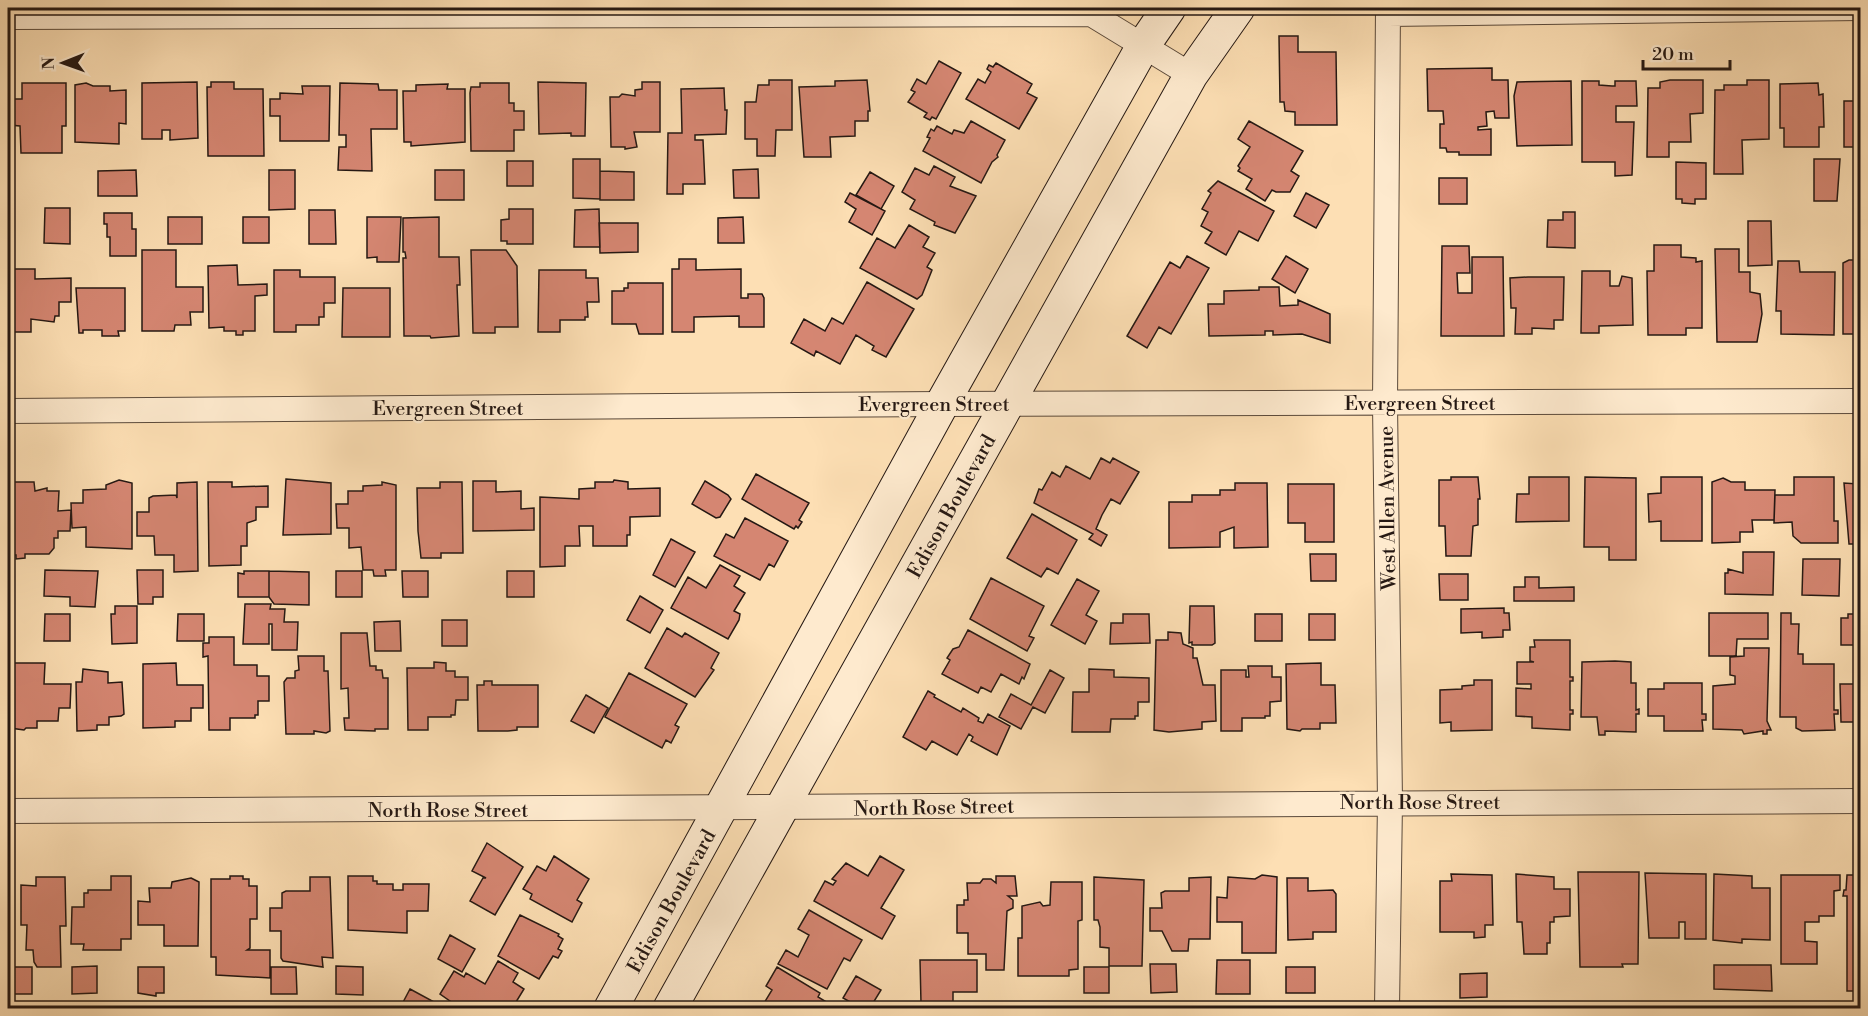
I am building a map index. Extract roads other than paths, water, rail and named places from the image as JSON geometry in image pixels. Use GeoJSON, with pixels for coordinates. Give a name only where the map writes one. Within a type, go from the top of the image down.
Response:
{"type":"FeatureCollection","features":[{"type":"Feature","properties":{"kind":"main road","name":"Edison Boulevard"},"geometry":{"type":"LineString","coordinates":[[611,1008],[723,809],[942,404],[1143,46],[1169,8]]}},
{"type":"Feature","properties":{"kind":"main road","name":"Edison Boulevard"},"geometry":{"type":"LineString","coordinates":[[670,1008],[1191,75],[1238,8]]}},
{"type":"Feature","properties":{"kind":"street"},"geometry":{"type":"LineString","coordinates":[[1388,11],[1860,8]]}},
{"type":"Feature","properties":{"kind":"street","name":"West Allen Avenue"},"geometry":{"type":"LineString","coordinates":[[1387,1008],[1390,802],[1385,403],[1388,11]]}},
{"type":"Feature","properties":{"kind":"street"},"geometry":{"type":"LineString","coordinates":[[8,17],[1091,14],[1191,75]]}},
{"type":"Feature","properties":{"kind":"street","name":"Evergreen Street"},"geometry":{"type":"LineString","coordinates":[[8,411],[942,404],[1860,401]]}},
{"type":"Feature","properties":{"kind":"street","name":"North Rose Street"},"geometry":{"type":"LineString","coordinates":[[8,811],[723,809],[1390,802],[1860,801]]}}]}
